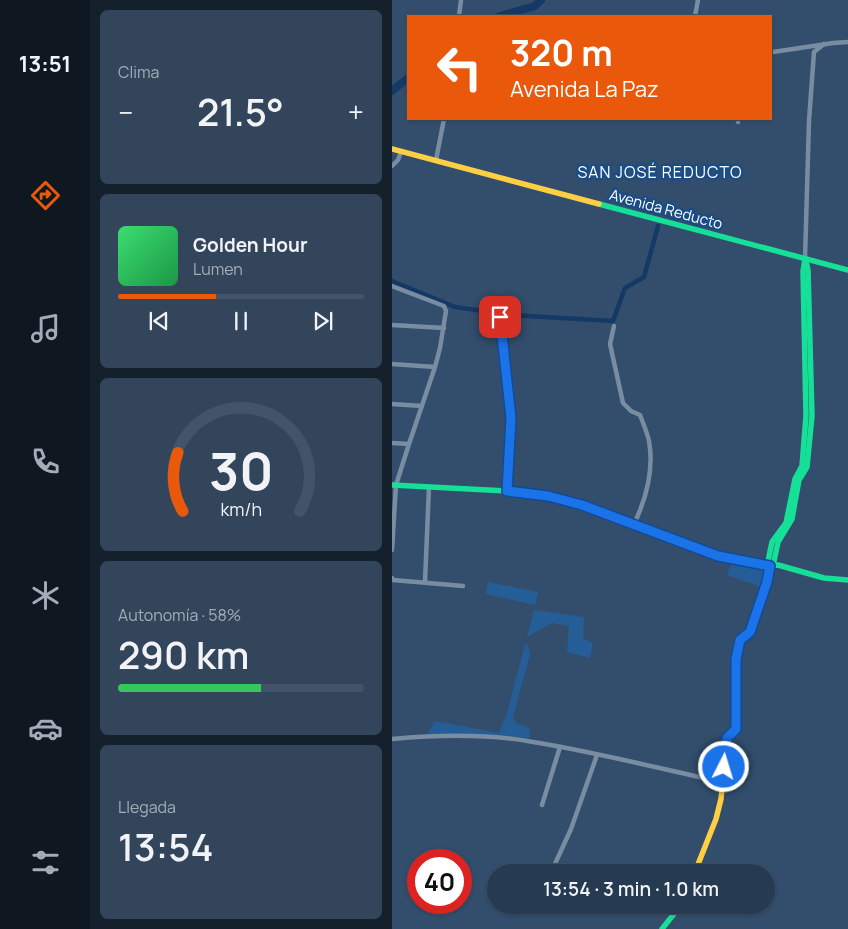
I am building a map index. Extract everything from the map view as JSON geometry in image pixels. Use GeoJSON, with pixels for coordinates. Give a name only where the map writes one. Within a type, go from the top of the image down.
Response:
{"type":"FeatureCollection","features":[{"type":"Feature","properties":{"kind":"main road","name":"Avenida Reducto"},"geometry":{"type":"LineString","coordinates":[[392,149],[848,270]]}},
{"type":"Feature","properties":{"kind":"main road"},"geometry":{"type":"LineString","coordinates":[[697,864],[716,819],[723,782],[727,738],[736,729],[736,659],[740,640],[750,632],[778,542],[792,519],[794,491],[807,468],[809,416],[807,357],[808,270],[805,259]]}},
{"type":"Feature","properties":{"kind":"main road"},"geometry":{"type":"LineString","coordinates":[[394,485],[507,491],[548,496],[582,505],[718,556],[770,566],[778,565],[824,578],[848,580]]}},
{"type":"Feature","properties":{"kind":"main road"},"geometry":{"type":"LineString","coordinates":[[662,929],[674,914]]}},
{"type":"Feature","properties":{"kind":"street"},"geometry":{"type":"LineString","coordinates":[[459,15],[461,0]]}},
{"type":"Feature","properties":{"kind":"street"},"geometry":{"type":"LineString","coordinates":[[695,15],[698,0]]}},
{"type":"Feature","properties":{"kind":"street"},"geometry":{"type":"LineString","coordinates":[[772,52],[848,42]]}},
{"type":"Feature","properties":{"kind":"street"},"geometry":{"type":"LineString","coordinates":[[805,259],[814,52],[824,44]]}},
{"type":"Feature","properties":{"kind":"street"},"geometry":{"type":"LineString","coordinates":[[436,160],[444,120]]}},
{"type":"Feature","properties":{"kind":"street"},"geometry":{"type":"LineString","coordinates":[[392,166],[398,160],[401,152]]}},
{"type":"Feature","properties":{"kind":"street"},"geometry":{"type":"LineString","coordinates":[[392,286],[444,306],[446,311],[435,367],[394,485],[392,550]]}},
{"type":"Feature","properties":{"kind":"street"},"geometry":{"type":"LineString","coordinates":[[500,317],[511,418],[507,491]]}},
{"type":"Feature","properties":{"kind":"street"},"geometry":{"type":"LineString","coordinates":[[392,325],[444,328]]}},
{"type":"Feature","properties":{"kind":"street"},"geometry":{"type":"LineString","coordinates":[[614,326],[610,344],[623,403],[630,411],[640,415],[649,440],[648,483],[642,507],[634,524]]}},
{"type":"Feature","properties":{"kind":"street"},"geometry":{"type":"LineString","coordinates":[[392,364],[435,367]]}},
{"type":"Feature","properties":{"kind":"street"},"geometry":{"type":"LineString","coordinates":[[392,404],[422,406]]}},
{"type":"Feature","properties":{"kind":"street"},"geometry":{"type":"LineString","coordinates":[[392,443],[408,444]]}},
{"type":"Feature","properties":{"kind":"street"},"geometry":{"type":"LineString","coordinates":[[425,582],[429,487]]}},
{"type":"Feature","properties":{"kind":"street"},"geometry":{"type":"LineString","coordinates":[[392,578],[393,580],[463,586]]}},
{"type":"Feature","properties":{"kind":"street"},"geometry":{"type":"LineString","coordinates":[[392,738],[486,737],[532,741],[723,782]]}},
{"type":"Feature","properties":{"kind":"street"},"geometry":{"type":"LineString","coordinates":[[542,805],[560,747]]}},
{"type":"Feature","properties":{"kind":"street"},"geometry":{"type":"LineString","coordinates":[[555,864],[571,829],[597,755]]}},
{"type":"Feature","properties":{"kind":"shaded area"},"geometry":{"type":"Polygon","coordinates":[[[732,562],[766,570],[761,587],[727,575],[732,562]]]}},
{"type":"Feature","properties":{"kind":"shaded area"},"geometry":{"type":"Polygon","coordinates":[[[488,582],[538,592],[535,605],[486,594],[488,582]]]}},
{"type":"Feature","properties":{"kind":"shaded area"},"geometry":{"type":"Polygon","coordinates":[[[534,610],[584,617],[583,638],[593,643],[590,658],[567,652],[569,626],[552,623],[527,637],[534,610]]]}},
{"type":"Feature","properties":{"kind":"shaded area"},"geometry":{"type":"Polygon","coordinates":[[[525,644],[528,645],[530,655],[513,717],[516,723],[529,728],[530,738],[498,735],[427,735],[435,721],[499,733],[507,713],[525,644]]]}},
{"type":"Feature","properties":{"kind":"waterway"},"geometry":{"type":"LineString","coordinates":[[504,15],[535,6],[541,0]]}},
{"type":"Feature","properties":{"kind":"waterway"},"geometry":{"type":"LineString","coordinates":[[392,91],[407,79]]}},
{"type":"Feature","properties":{"kind":"waterway"},"geometry":{"type":"LineString","coordinates":[[392,281],[455,307],[511,315],[613,321],[625,288],[644,277],[658,226]]}},
{"type":"Feature","properties":{"kind":"traffic: fast"},"geometry":{"type":"LineString","coordinates":[[599,204],[848,270]]}},
{"type":"Feature","properties":{"kind":"traffic: fast"},"geometry":{"type":"LineString","coordinates":[[767,566],[772,542],[786,523],[795,479],[802,466],[806,416],[803,271],[805,259]]}},
{"type":"Feature","properties":{"kind":"traffic: fast"},"geometry":{"type":"LineString","coordinates":[[773,566],[778,542],[792,519],[799,480],[807,467],[812,416],[808,270],[806,261]]}},
{"type":"Feature","properties":{"kind":"traffic: fast"},"geometry":{"type":"LineString","coordinates":[[392,485],[507,491],[549,496],[581,505],[718,556],[765,566],[778,565],[824,578],[848,580]]}},
{"type":"Feature","properties":{"kind":"traffic: fast"},"geometry":{"type":"LineString","coordinates":[[662,929],[674,914]]}},
{"type":"Feature","properties":{"kind":"traffic: slow"},"geometry":{"type":"LineString","coordinates":[[392,149],[599,204]]}},
{"type":"Feature","properties":{"kind":"traffic: slow"},"geometry":{"type":"LineString","coordinates":[[698,864],[716,819],[721,799],[727,738],[736,729],[736,659],[740,641],[750,632],[767,582],[770,566]]}},
{"type":"Feature","properties":{"kind":"district","name":"SAN JOSÉ REDUCTO"},"geometry":{"type":"Point","coordinates":[660,172]}},
{"type":"Feature","properties":{"kind":"route"},"geometry":{"type":"LineString","coordinates":[[500,317],[511,418],[507,491],[548,496],[582,505],[718,556],[770,566],[767,582],[750,632],[740,640],[736,659],[736,729],[727,738],[724,767]]}}]}
